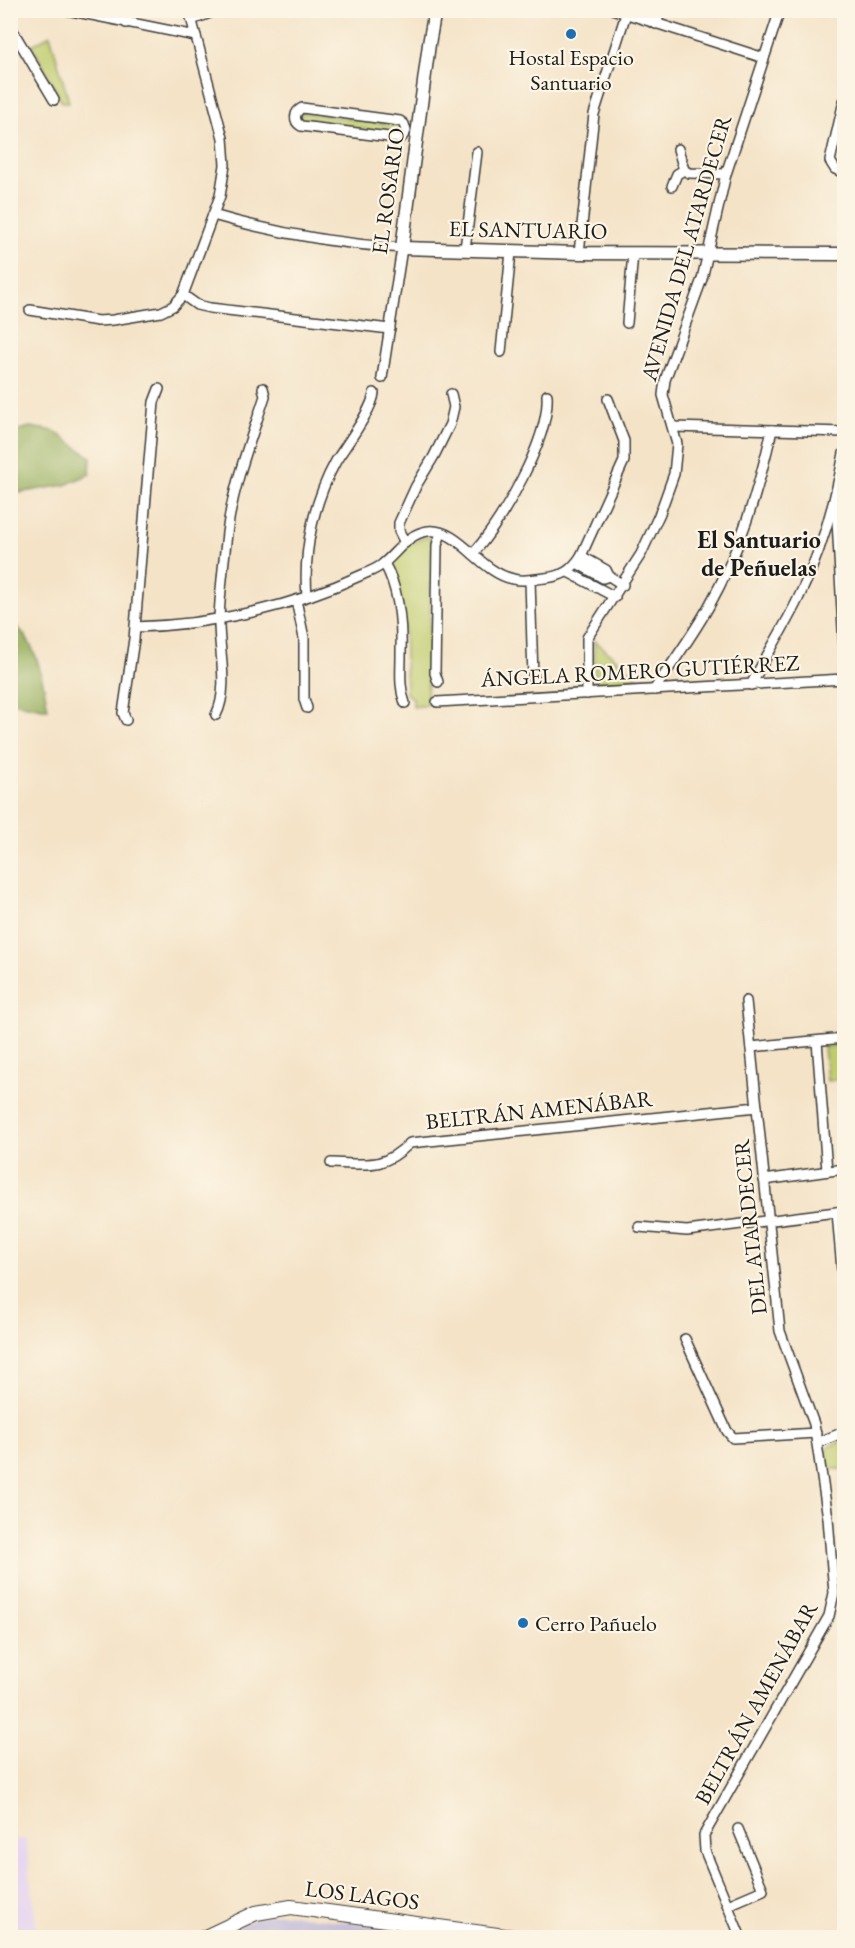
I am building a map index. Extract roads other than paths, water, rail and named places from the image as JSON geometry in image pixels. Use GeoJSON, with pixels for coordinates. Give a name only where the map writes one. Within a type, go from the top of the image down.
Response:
{"type":"FeatureCollection","features":[{"type":"Feature","properties":{"kind":"main road","name":"LOS LAGOS"},"geometry":{"type":"LineString","coordinates":[[203,1938],[256,1913],[291,1907],[520,1938]]}},
{"type":"Feature","properties":{"kind":"street"},"geometry":{"type":"LineString","coordinates":[[67,10],[196,36]]}},
{"type":"Feature","properties":{"kind":"street"},"geometry":{"type":"LineString","coordinates":[[123,10],[126,23]]}},
{"type":"Feature","properties":{"kind":"street"},"geometry":{"type":"LineString","coordinates":[[30,310],[98,321],[113,320],[161,312],[173,306],[183,295],[213,215],[225,175],[225,147],[190,15],[218,10]]}},
{"type":"Feature","properties":{"kind":"street","name":"EL ROSARIO"},"geometry":{"type":"LineString","coordinates":[[382,378],[402,248],[412,131],[435,10]]}},
{"type":"Feature","properties":{"kind":"street"},"geometry":{"type":"LineString","coordinates":[[615,10],[764,58]]}},
{"type":"Feature","properties":{"kind":"street"},"geometry":{"type":"LineString","coordinates":[[656,24],[661,10]]}},
{"type":"Feature","properties":{"kind":"street","name":"AVENIDA DEL ATARDECER"},"geometry":{"type":"LineString","coordinates":[[587,694],[587,638],[623,585],[646,543],[672,483],[677,453],[663,388],[710,252],[726,174],[780,10]]}},
{"type":"Feature","properties":{"kind":"street"},"geometry":{"type":"LineString","coordinates":[[579,253],[594,114],[626,14]]}},
{"type":"Feature","properties":{"kind":"street"},"geometry":{"type":"LineString","coordinates":[[10,26],[54,100]]}},
{"type":"Feature","properties":{"kind":"street"},"geometry":{"type":"LineString","coordinates":[[844,106],[830,160],[835,169],[844,173]]}},
{"type":"Feature","properties":{"kind":"street"},"geometry":{"type":"LineString","coordinates":[[302,108],[313,109],[400,121],[412,131],[397,138],[301,126],[296,122],[295,116],[302,108]]}},
{"type":"Feature","properties":{"kind":"street"},"geometry":{"type":"LineString","coordinates":[[678,149],[684,170],[689,173],[726,174]]}},
{"type":"Feature","properties":{"kind":"street"},"geometry":{"type":"LineString","coordinates":[[465,249],[477,152]]}},
{"type":"Feature","properties":{"kind":"street"},"geometry":{"type":"LineString","coordinates":[[672,186],[677,174],[684,170]]}},
{"type":"Feature","properties":{"kind":"street","name":"EL SANTUARIO"},"geometry":{"type":"LineString","coordinates":[[213,215],[263,229],[313,239],[402,248],[579,253],[844,254]]}},
{"type":"Feature","properties":{"kind":"street"},"geometry":{"type":"LineString","coordinates":[[501,352],[511,252]]}},
{"type":"Feature","properties":{"kind":"street"},"geometry":{"type":"LineString","coordinates":[[627,323],[633,253]]}},
{"type":"Feature","properties":{"kind":"street"},"geometry":{"type":"LineString","coordinates":[[183,295],[197,305],[210,308],[390,329]]}},
{"type":"Feature","properties":{"kind":"street"},"geometry":{"type":"LineString","coordinates":[[216,714],[220,703],[222,673],[219,618],[231,509],[243,461],[265,396],[263,388]]}},
{"type":"Feature","properties":{"kind":"street"},"geometry":{"type":"LineString","coordinates":[[126,720],[123,712],[135,627],[154,402],[159,389]]}},
{"type":"Feature","properties":{"kind":"street"},"geometry":{"type":"LineString","coordinates":[[308,596],[306,578],[309,548],[318,501],[335,463],[370,407],[374,393]]}},
{"type":"Feature","properties":{"kind":"street"},"geometry":{"type":"LineString","coordinates":[[405,543],[399,531],[399,523],[416,486],[450,424],[454,406],[451,394]]}},
{"type":"Feature","properties":{"kind":"street"},"geometry":{"type":"LineString","coordinates":[[473,554],[492,530],[523,475],[542,427],[547,409],[547,395]]}},
{"type":"Feature","properties":{"kind":"street"},"geometry":{"type":"LineString","coordinates":[[135,627],[219,618],[296,600],[354,578],[384,563],[405,543],[425,531],[441,533],[456,540],[484,566],[498,574],[521,581],[555,577],[568,572],[579,559],[617,480],[626,454],[624,441],[608,399]]}},
{"type":"Feature","properties":{"kind":"street"},"geometry":{"type":"LineString","coordinates":[[673,427],[844,432]]}},
{"type":"Feature","properties":{"kind":"street"},"geometry":{"type":"LineString","coordinates":[[654,690],[708,608],[723,578],[748,518],[772,430]]}},
{"type":"Feature","properties":{"kind":"street"},"geometry":{"type":"LineString","coordinates":[[751,685],[798,600],[812,568],[836,496],[844,453]]}},
{"type":"Feature","properties":{"kind":"street"},"geometry":{"type":"LineString","coordinates":[[836,496],[844,648]]}},
{"type":"Feature","properties":{"kind":"street"},"geometry":{"type":"LineString","coordinates":[[438,682],[435,673],[437,545],[441,533]]}},
{"type":"Feature","properties":{"kind":"street"},"geometry":{"type":"LineString","coordinates":[[579,559],[603,578],[609,576],[623,585]]}},
{"type":"Feature","properties":{"kind":"street"},"geometry":{"type":"LineString","coordinates":[[384,563],[391,574],[399,607],[401,692],[405,703]]}},
{"type":"Feature","properties":{"kind":"street"},"geometry":{"type":"LineString","coordinates":[[568,572],[615,597]]}},
{"type":"Feature","properties":{"kind":"street"},"geometry":{"type":"LineString","coordinates":[[530,580],[533,678]]}},
{"type":"Feature","properties":{"kind":"street"},"geometry":{"type":"LineString","coordinates":[[296,600],[304,638],[304,699],[307,708]]}},
{"type":"Feature","properties":{"kind":"street","name":"ÁNGELA ROMERO GUTIÉRREZ"},"geometry":{"type":"LineString","coordinates":[[437,702],[844,679]]}},
{"type":"Feature","properties":{"kind":"street","name":"DEL ATARDECER"},"geometry":{"type":"LineString","coordinates":[[746,1001],[780,1330],[816,1438]]}},
{"type":"Feature","properties":{"kind":"street"},"geometry":{"type":"LineString","coordinates":[[751,1047],[844,1038]]}},
{"type":"Feature","properties":{"kind":"street"},"geometry":{"type":"LineString","coordinates":[[817,1041],[827,1171]]}},
{"type":"Feature","properties":{"kind":"street","name":"BELTRÁN AMENÁBAR"},"geometry":{"type":"LineString","coordinates":[[331,1163],[377,1164],[397,1156],[410,1143],[757,1107]]}},
{"type":"Feature","properties":{"kind":"street"},"geometry":{"type":"LineString","coordinates":[[764,1180],[844,1169]]}},
{"type":"Feature","properties":{"kind":"street"},"geometry":{"type":"LineString","coordinates":[[639,1227],[687,1231],[841,1211],[844,1293]]}},
{"type":"Feature","properties":{"kind":"street"},"geometry":{"type":"LineString","coordinates":[[685,1339],[727,1431],[733,1438],[816,1438],[844,1432]]}},
{"type":"Feature","properties":{"kind":"street","name":"BELTRÁN AMENÁBAR"},"geometry":{"type":"LineString","coordinates":[[741,1938],[705,1851],[704,1835],[829,1616],[833,1604],[828,1518],[816,1438]]}},
{"type":"Feature","properties":{"kind":"street"},"geometry":{"type":"LineString","coordinates":[[728,1905],[763,1890],[738,1830]]}},
{"type":"Feature","properties":{"kind":"place","name":"Hostal Espacio Santuario"},"geometry":{"type":"Point","coordinates":[571,34]}},
{"type":"Feature","properties":{"kind":"place","name":"Cerro Pañuelo"},"geometry":{"type":"Point","coordinates":[523,1623]}},
{"type":"Feature","properties":{"kind":"district","name":"El Santuario de Peñuelas"},"geometry":{"type":"Point","coordinates":[759,553]}}]}
